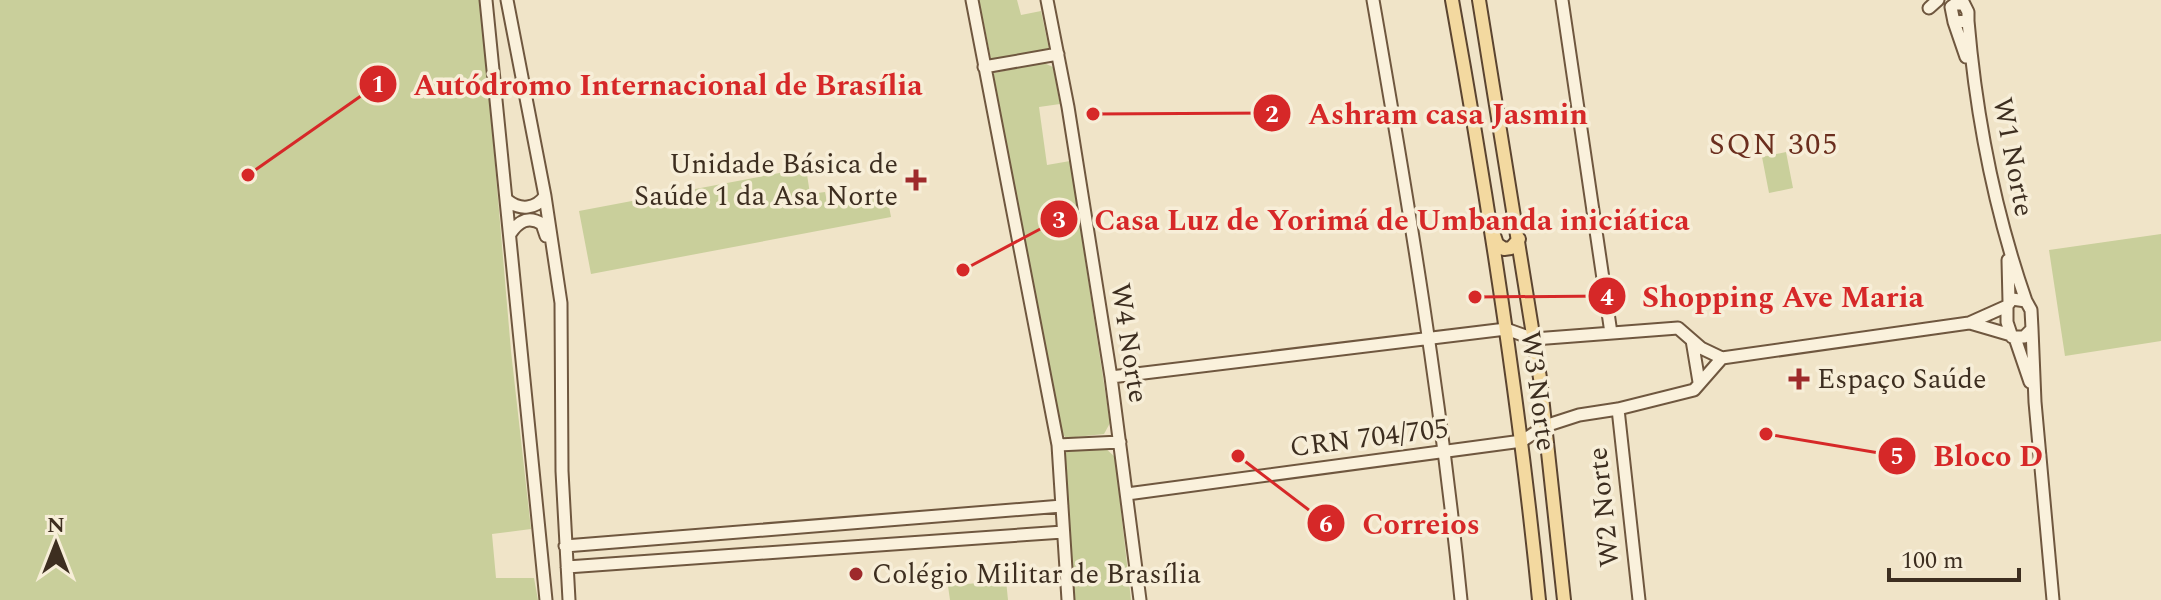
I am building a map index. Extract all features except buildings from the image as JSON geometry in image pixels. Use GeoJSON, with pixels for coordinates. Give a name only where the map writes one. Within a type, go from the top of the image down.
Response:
{"type":"FeatureCollection","features":[{"type":"Feature","properties":{"kind":"main road","name":"W3 Norte"},"geometry":{"type":"LineString","coordinates":[[1452,0],[1506,329],[1539,600]]}},
{"type":"Feature","properties":{"kind":"main road","name":"W3 Norte"},"geometry":{"type":"LineString","coordinates":[[1479,0],[1534,339],[1564,600]]}},
{"type":"Feature","properties":{"kind":"main road"},"geometry":{"type":"LineString","coordinates":[[1487,208],[1500,247],[1511,248],[1519,239]]}},
{"type":"Feature","properties":{"kind":"main road"},"geometry":{"type":"LineString","coordinates":[[1532,533],[1542,527],[1554,530],[1560,558]]}},
{"type":"Feature","properties":{"kind":"street"},"geometry":{"type":"LineString","coordinates":[[486,0],[546,600]]}},
{"type":"Feature","properties":{"kind":"street"},"geometry":{"type":"LineString","coordinates":[[507,0],[545,196],[561,303],[562,471],[569,600]]}},
{"type":"Feature","properties":{"kind":"street","name":"W4 Norte"},"geometry":{"type":"LineString","coordinates":[[1047,0],[1111,377],[1140,600]]}},
{"type":"Feature","properties":{"kind":"street"},"geometry":{"type":"LineString","coordinates":[[1373,0],[1430,338],[1461,600]]}},
{"type":"Feature","properties":{"kind":"street"},"geometry":{"type":"LineString","coordinates":[[1562,0],[1611,333]]}},
{"type":"Feature","properties":{"kind":"street","name":"W1 Norte"},"geometry":{"type":"LineString","coordinates":[[1958,2],[1968,21],[1972,77]]}},
{"type":"Feature","properties":{"kind":"street","name":"W1 Norte"},"geometry":{"type":"LineString","coordinates":[[1958,2],[1951,15],[1972,77],[2007,248],[2026,301]]}},
{"type":"Feature","properties":{"kind":"street"},"geometry":{"type":"LineString","coordinates":[[973,5],[1058,445],[1068,600]]}},
{"type":"Feature","properties":{"kind":"street"},"geometry":{"type":"LineString","coordinates":[[1954,22],[1968,21]]}},
{"type":"Feature","properties":{"kind":"street"},"geometry":{"type":"LineString","coordinates":[[984,67],[1058,54]]}},
{"type":"Feature","properties":{"kind":"street"},"geometry":{"type":"LineString","coordinates":[[507,200],[513,205],[527,207],[540,203],[545,196]]}},
{"type":"Feature","properties":{"kind":"street"},"geometry":{"type":"LineString","coordinates":[[510,234],[524,220],[536,220],[542,224],[556,263]]}},
{"type":"Feature","properties":{"kind":"street","name":"W1 Norte"},"geometry":{"type":"LineString","coordinates":[[2007,248],[2008,304]]}},
{"type":"Feature","properties":{"kind":"street"},"geometry":{"type":"LineString","coordinates":[[1522,441],[1545,426],[1579,415],[1618,409],[1694,390],[1722,358],[1969,323],[2015,299],[2026,301],[2031,310],[2051,600]]}},
{"type":"Feature","properties":{"kind":"street"},"geometry":{"type":"LineString","coordinates":[[2008,304],[2007,322],[2035,402]]}},
{"type":"Feature","properties":{"kind":"street"},"geometry":{"type":"LineString","coordinates":[[1969,323],[2013,336],[2028,336],[2032,329]]}},
{"type":"Feature","properties":{"kind":"street"},"geometry":{"type":"LineString","coordinates":[[1111,377],[1506,329],[1534,339],[1678,328],[1722,358]]}},
{"type":"Feature","properties":{"kind":"street"},"geometry":{"type":"LineString","coordinates":[[1692,340],[1699,382]]}},
{"type":"Feature","properties":{"kind":"street","name":"W2 Norte"},"geometry":{"type":"LineString","coordinates":[[1618,409],[1639,600]]}},
{"type":"Feature","properties":{"kind":"street","name":"CRN 704/705"},"geometry":{"type":"LineString","coordinates":[[1127,494],[1522,441]]}},
{"type":"Feature","properties":{"kind":"street"},"geometry":{"type":"LineString","coordinates":[[1058,445],[1120,442]]}},
{"type":"Feature","properties":{"kind":"street"},"geometry":{"type":"LineString","coordinates":[[565,546],[1062,506]]}},
{"type":"Feature","properties":{"kind":"street"},"geometry":{"type":"LineString","coordinates":[[567,567],[1063,532]]}},
{"type":"Feature","properties":{"kind":"green space"},"geometry":{"type":"Polygon","coordinates":[[[0,0],[481,0],[511,351],[531,529],[492,534],[496,578],[534,578],[538,600],[0,600],[0,0]]]}},
{"type":"Feature","properties":{"kind":"green space"},"geometry":{"type":"Polygon","coordinates":[[[979,0],[1017,0],[1021,15],[1041,11],[1049,49],[1044,53],[998,61],[991,59],[979,0]]]}},
{"type":"Feature","properties":{"kind":"green space"},"geometry":{"type":"Polygon","coordinates":[[[1044,63],[1053,67],[1060,104],[1039,107],[1047,165],[1070,161],[1110,423],[1104,434],[1066,438],[1062,433],[1008,153],[989,74],[1044,63]]]}},
{"type":"Feature","properties":{"kind":"green space"},"geometry":{"type":"Polygon","coordinates":[[[1786,152],[1793,188],[1769,193],[1762,157],[1786,152]]]}},
{"type":"Feature","properties":{"kind":"green space"},"geometry":{"type":"Polygon","coordinates":[[[806,168],[810,194],[825,192],[828,207],[887,196],[891,217],[591,274],[579,211],[806,168]]]}},
{"type":"Feature","properties":{"kind":"green space"},"geometry":{"type":"Polygon","coordinates":[[[2161,234],[2161,341],[2065,356],[2049,250],[2161,234]]]}},
{"type":"Feature","properties":{"kind":"green space"},"geometry":{"type":"Polygon","coordinates":[[[1104,447],[1115,457],[1131,600],[1075,600],[1063,455],[1104,447]]]}},
{"type":"Feature","properties":{"kind":"green space"},"geometry":{"type":"Polygon","coordinates":[[[1006,580],[1008,600],[950,600],[948,586],[1006,580]]]}},
{"type":"Feature","properties":{"kind":"place","name":"Ashram casa Jasmin"},"geometry":{"type":"Point","coordinates":[1093,114]}},
{"type":"Feature","properties":{"kind":"place","name":"Autódromo Internacional de Brasília"},"geometry":{"type":"Point","coordinates":[248,175]}},
{"type":"Feature","properties":{"kind":"place","name":"Unidade Básica de Saúde 1 da Asa Norte"},"geometry":{"type":"Point","coordinates":[916,180]}},
{"type":"Feature","properties":{"kind":"place","name":"Casa Luz de Yorimá de Umbanda iniciática"},"geometry":{"type":"Point","coordinates":[963,270]}},
{"type":"Feature","properties":{"kind":"place","name":"Shopping Ave Maria"},"geometry":{"type":"Point","coordinates":[1475,297]}},
{"type":"Feature","properties":{"kind":"place","name":"Espaço Saúde"},"geometry":{"type":"Point","coordinates":[1799,379]}},
{"type":"Feature","properties":{"kind":"place","name":"Bloco D"},"geometry":{"type":"Point","coordinates":[1766,434]}},
{"type":"Feature","properties":{"kind":"place","name":"Correios"},"geometry":{"type":"Point","coordinates":[1238,456]}},
{"type":"Feature","properties":{"kind":"place","name":"Colégio Militar de Brasília"},"geometry":{"type":"Point","coordinates":[856,574]}},
{"type":"Feature","properties":{"kind":"district","name":"SQN 305"},"geometry":{"type":"Point","coordinates":[1774,145]}}]}
